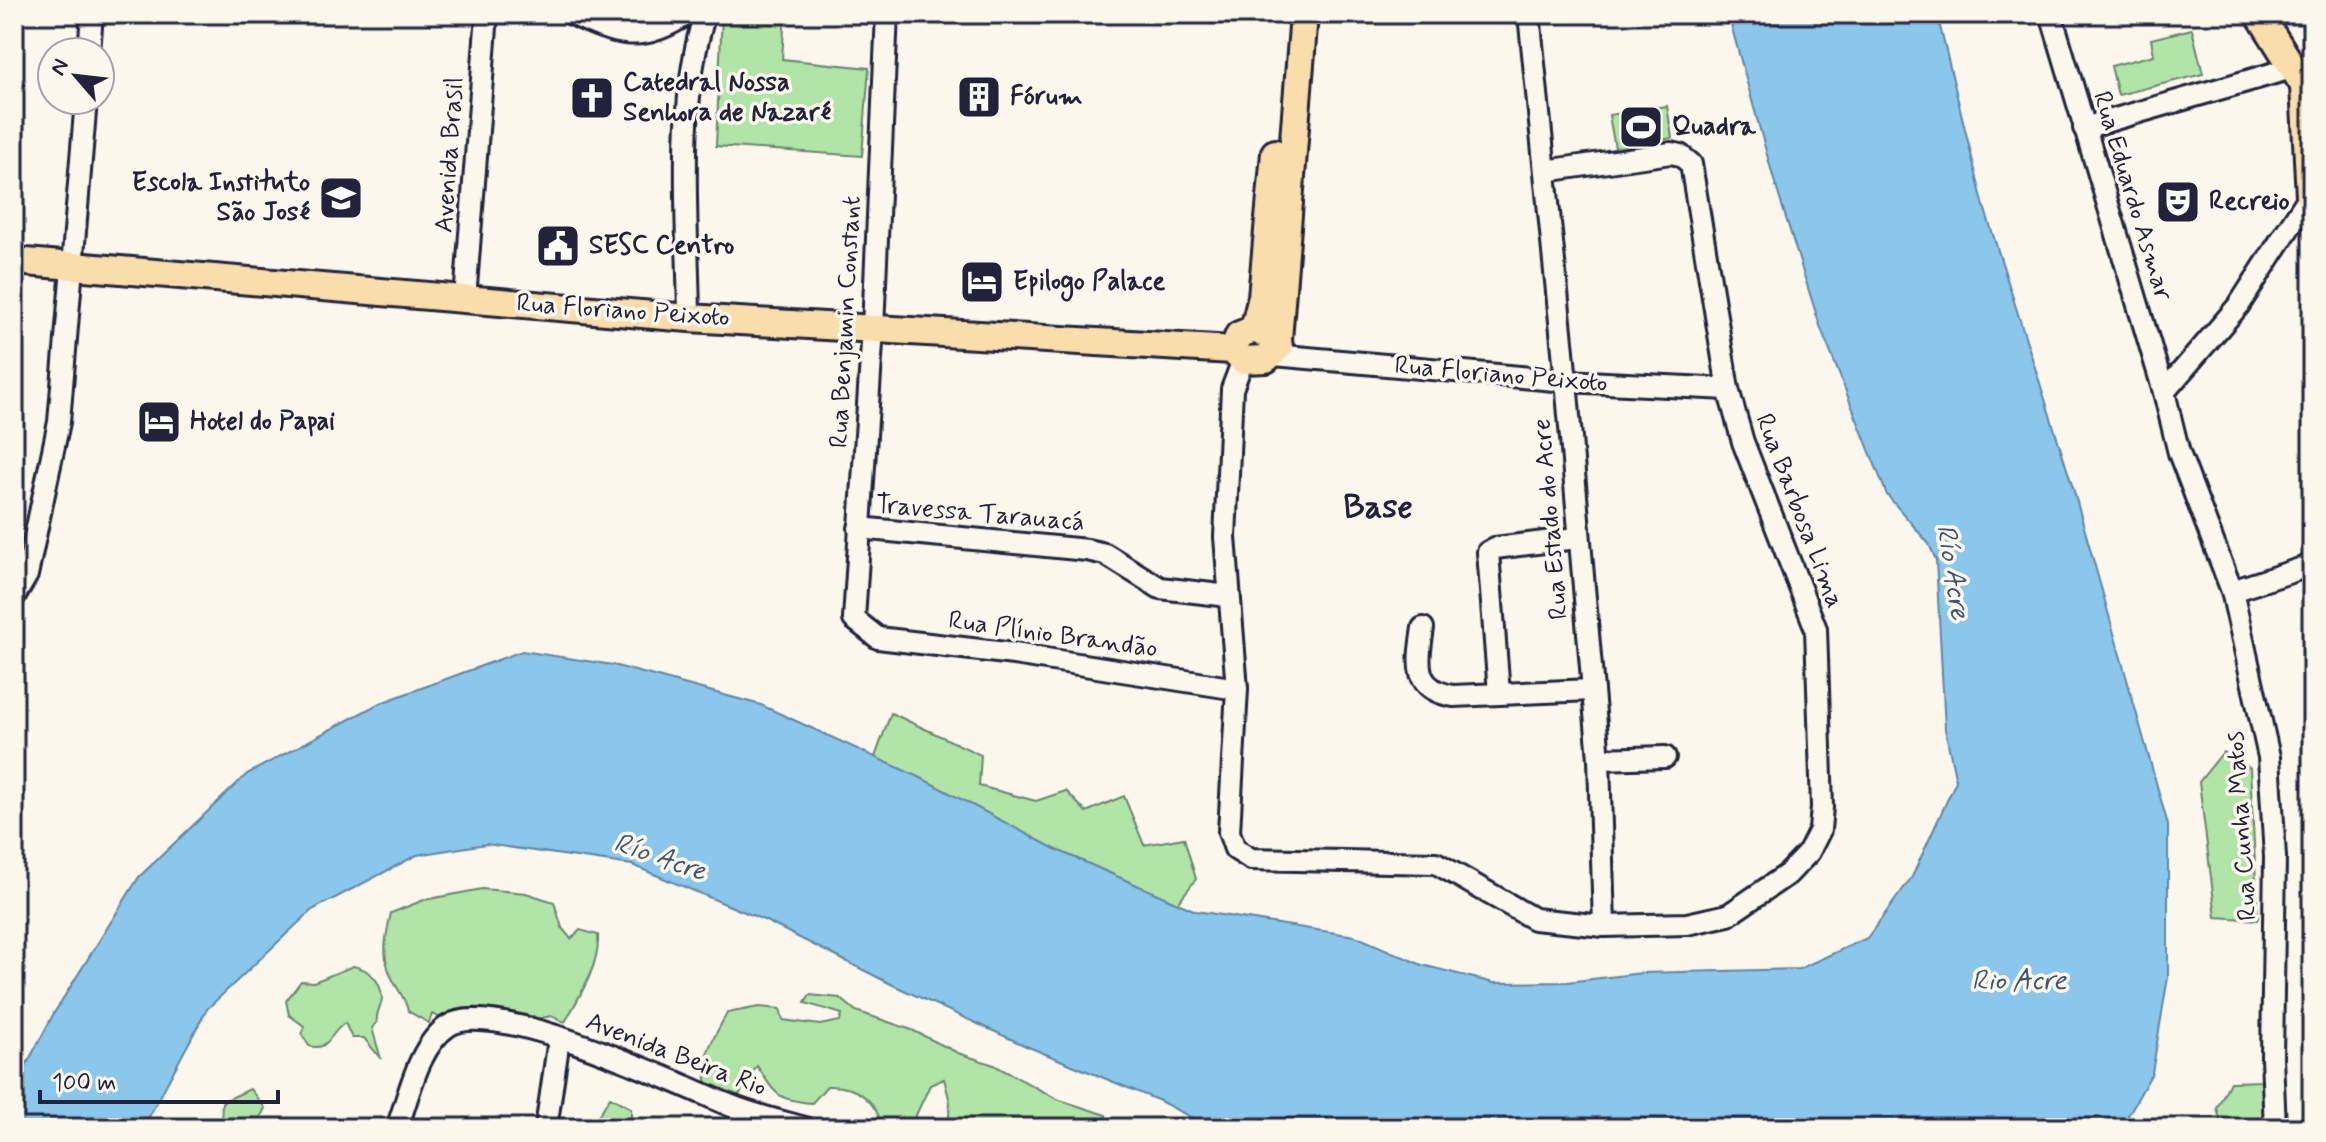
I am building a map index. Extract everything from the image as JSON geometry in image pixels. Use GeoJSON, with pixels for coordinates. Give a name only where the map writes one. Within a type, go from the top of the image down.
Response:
{"type":"FeatureCollection","features":[{"type":"Feature","properties":{"kind":"main road"},"geometry":{"type":"LineString","coordinates":[[1238,355],[1239,335],[1254,329],[1262,297],[1287,14]]}},
{"type":"Feature","properties":{"kind":"main road"},"geometry":{"type":"LineString","coordinates":[[1276,347],[1304,14]]}},
{"type":"Feature","properties":{"kind":"main road"},"geometry":{"type":"LineString","coordinates":[[2259,14],[2302,84],[2311,194]]}},
{"type":"Feature","properties":{"kind":"main road","name":"Rua Floriano Peixoto"},"geometry":{"type":"LineString","coordinates":[[14,261],[689,318],[1238,355],[1252,362],[1276,347],[1254,329]]}},
{"type":"Feature","properties":{"kind":"street"},"geometry":{"type":"LineString","coordinates":[[90,36],[92,14]]}},
{"type":"Feature","properties":{"kind":"street","name":"Avenida Brasil"},"geometry":{"type":"LineString","coordinates":[[465,299],[487,14]]}},
{"type":"Feature","properties":{"kind":"street"},"geometry":{"type":"LineString","coordinates":[[572,14],[605,30],[630,36],[655,31],[687,14]]}},
{"type":"Feature","properties":{"kind":"street"},"geometry":{"type":"LineString","coordinates":[[689,318],[688,126],[695,43],[705,14]]}},
{"type":"Feature","properties":{"kind":"street","name":"Rua Benjamin Constant"},"geometry":{"type":"LineString","coordinates":[[863,629],[854,619],[853,605],[873,328],[887,14]]}},
{"type":"Feature","properties":{"kind":"street","name":"Rua Estado do Acre"},"geometry":{"type":"LineString","coordinates":[[1529,14],[1566,381],[1577,538],[1599,759],[1604,926]]}},
{"type":"Feature","properties":{"kind":"street","name":"Rua Eduardo Asmar"},"geometry":{"type":"LineString","coordinates":[[2051,14],[2164,392]]}},
{"type":"Feature","properties":{"kind":"street"},"geometry":{"type":"LineString","coordinates":[[2084,128],[2302,84]]}},
{"type":"Feature","properties":{"kind":"street"},"geometry":{"type":"LineString","coordinates":[[14,597],[27,575],[59,422],[85,116]]}},
{"type":"Feature","properties":{"kind":"street","name":"Rua Barbosa Lima"},"geometry":{"type":"LineString","coordinates":[[1237,689],[1229,832],[1235,849],[1251,859],[1436,863],[1534,919],[1604,926],[1687,924],[1728,915],[1788,874],[1809,852],[1820,830],[1823,770],[1816,629],[1747,455],[1728,389],[1708,285],[1693,172],[1680,155],[1602,161],[1545,171]]}},
{"type":"Feature","properties":{"kind":"street"},"geometry":{"type":"LineString","coordinates":[[2164,392],[2239,305],[2311,194]]}},
{"type":"Feature","properties":{"kind":"street","name":"Rua Floriano Peixoto"},"geometry":{"type":"LineString","coordinates":[[1276,347],[1566,381],[1728,389]]}},
{"type":"Feature","properties":{"kind":"street"},"geometry":{"type":"LineString","coordinates":[[1237,689],[1225,537],[1232,389],[1238,355]]}},
{"type":"Feature","properties":{"kind":"street","name":"Rua Cunha Matos"},"geometry":{"type":"LineString","coordinates":[[2164,392],[2179,453],[2232,591],[2269,757],[2275,857],[2272,1058],[2275,1128]]}},
{"type":"Feature","properties":{"kind":"street","name":"Travessa Tarauacá"},"geometry":{"type":"LineString","coordinates":[[859,528],[1087,550],[1105,554],[1160,588],[1229,596]]}},
{"type":"Feature","properties":{"kind":"street"},"geometry":{"type":"LineString","coordinates":[[1499,693],[1486,557],[1491,549],[1577,538]]}},
{"type":"Feature","properties":{"kind":"street"},"geometry":{"type":"LineString","coordinates":[[2232,591],[2312,565]]}},
{"type":"Feature","properties":{"kind":"street"},"geometry":{"type":"LineString","coordinates":[[1423,628],[1421,675],[1426,686],[1436,693],[1453,696],[1592,690]]}},
{"type":"Feature","properties":{"kind":"street","name":"Rua Plínio Brandão"},"geometry":{"type":"LineString","coordinates":[[863,629],[878,638],[1014,654],[1237,689]]}},
{"type":"Feature","properties":{"kind":"street"},"geometry":{"type":"LineString","coordinates":[[1599,759],[1665,757]]}},
{"type":"Feature","properties":{"kind":"street","name":"Avenida Beira Rio"},"geometry":{"type":"LineString","coordinates":[[397,1128],[421,1061],[438,1033],[458,1021],[468,1020],[509,1026],[608,1052],[732,1107],[805,1128]]}},
{"type":"Feature","properties":{"kind":"street"},"geometry":{"type":"LineString","coordinates":[[546,1128],[559,1039]]}},
{"type":"Feature","properties":{"kind":"street"},"geometry":{"type":"LineString","coordinates":[[728,1128],[732,1107]]}},
{"type":"Feature","properties":{"kind":"green space"},"geometry":{"type":"Polygon","coordinates":[[[722,14],[785,14],[782,59],[869,68],[862,156],[716,146],[722,14]]]}},
{"type":"Feature","properties":{"kind":"green space"},"geometry":{"type":"Polygon","coordinates":[[[2192,29],[2203,74],[2118,95],[2111,66],[2154,55],[2151,39],[2192,29]]]}},
{"type":"Feature","properties":{"kind":"green space","name":"Quadra"},"geometry":{"type":"Polygon","coordinates":[[[1667,106],[1672,138],[1615,148],[1609,115],[1667,106]]]}},
{"type":"Feature","properties":{"kind":"green space"},"geometry":{"type":"Polygon","coordinates":[[[891,713],[981,755],[979,786],[1036,801],[1066,791],[1086,812],[1124,796],[1144,845],[1184,838],[1196,879],[1162,923],[870,771],[891,713]]]}},
{"type":"Feature","properties":{"kind":"green space"},"geometry":{"type":"Polygon","coordinates":[[[2223,752],[2250,768],[2258,920],[2216,917],[2199,782],[2223,752]]]}},
{"type":"Feature","properties":{"kind":"green space"},"geometry":{"type":"Polygon","coordinates":[[[482,889],[526,893],[554,902],[562,928],[571,939],[580,930],[598,935],[592,969],[565,1022],[551,1016],[528,1021],[443,1019],[432,1014],[429,1023],[408,1011],[386,960],[386,937],[391,913],[424,900],[482,889]]]}},
{"type":"Feature","properties":{"kind":"green space"},"geometry":{"type":"Polygon","coordinates":[[[353,966],[373,976],[381,990],[377,1022],[372,1028],[381,1059],[364,1038],[352,1038],[345,1023],[325,1044],[309,1046],[302,1034],[304,1026],[289,1015],[286,1001],[301,981],[314,982],[353,966]]]}},
{"type":"Feature","properties":{"kind":"green space"},"geometry":{"type":"Polygon","coordinates":[[[810,995],[840,998],[856,1011],[912,1030],[958,1053],[994,1065],[1057,1099],[1106,1115],[1107,1128],[948,1128],[950,1102],[944,1079],[930,1085],[910,1128],[883,1128],[869,1101],[847,1088],[827,1086],[812,1103],[790,1100],[773,1089],[757,1066],[739,1095],[725,1098],[711,1095],[705,1062],[727,1013],[759,1007],[780,1009],[783,1020],[820,1025],[840,1021],[842,1014],[805,1003],[810,995]]]}},
{"type":"Feature","properties":{"kind":"green space"},"geometry":{"type":"Polygon","coordinates":[[[2266,1081],[2270,1128],[2222,1128],[2217,1108],[2230,1082],[2266,1081]]]}},
{"type":"Feature","properties":{"kind":"green space"},"geometry":{"type":"Polygon","coordinates":[[[250,1089],[265,1108],[255,1128],[221,1128],[222,1102],[250,1089]]]}},
{"type":"Feature","properties":{"kind":"green space"},"geometry":{"type":"Polygon","coordinates":[[[610,1097],[631,1108],[631,1128],[591,1128],[610,1097]]]}},
{"type":"Feature","properties":{"kind":"water","name":"Rio Acre"},"geometry":{"type":"Polygon","coordinates":[[[1728,14],[1937,14],[1983,203],[2073,488],[2168,825],[2168,977],[2152,1073],[2121,1128],[1211,1128],[1160,1101],[1026,1046],[895,986],[766,921],[632,865],[486,844],[417,855],[312,910],[207,1009],[143,1128],[14,1128],[14,1088],[54,1013],[139,877],[247,774],[378,704],[522,651],[613,665],[761,705],[923,779],[1055,849],[1196,911],[1355,936],[1422,965],[1494,983],[1567,982],[1642,973],[1799,969],[1867,938],[1912,877],[1956,781],[1945,729],[1936,560],[1929,544],[1887,495],[1820,326],[1774,180],[1728,14]]]}},
{"type":"Feature","properties":{"kind":"place","name":"Fórum"},"geometry":{"type":"Point","coordinates":[979,97]}},
{"type":"Feature","properties":{"kind":"place","name":"Catedral Nossa Senhora de Nazaré"},"geometry":{"type":"Point","coordinates":[592,98]}},
{"type":"Feature","properties":{"kind":"place","name":"Quadra"},"geometry":{"type":"Point","coordinates":[1641,127]}},
{"type":"Feature","properties":{"kind":"place","name":"Escola Instituto São José"},"geometry":{"type":"Point","coordinates":[341,198]}},
{"type":"Feature","properties":{"kind":"place","name":"Recreio"},"geometry":{"type":"Point","coordinates":[2178,202]}},
{"type":"Feature","properties":{"kind":"place","name":"SESC Centro"},"geometry":{"type":"Point","coordinates":[558,246]}},
{"type":"Feature","properties":{"kind":"place","name":"Epilogo Palace"},"geometry":{"type":"Point","coordinates":[982,282]}},
{"type":"Feature","properties":{"kind":"place","name":"Hotel do Papai"},"geometry":{"type":"Point","coordinates":[159,422]}},
{"type":"Feature","properties":{"kind":"district","name":"Base"},"geometry":{"type":"Point","coordinates":[1378,507]}},
{"type":"Feature","properties":{"kind":"water label","name":"Río Acre"},"geometry":{"type":"Point","coordinates":[1952,572]}},
{"type":"Feature","properties":{"kind":"water label","name":"Río Acre"},"geometry":{"type":"Point","coordinates":[660,858]}}]}
